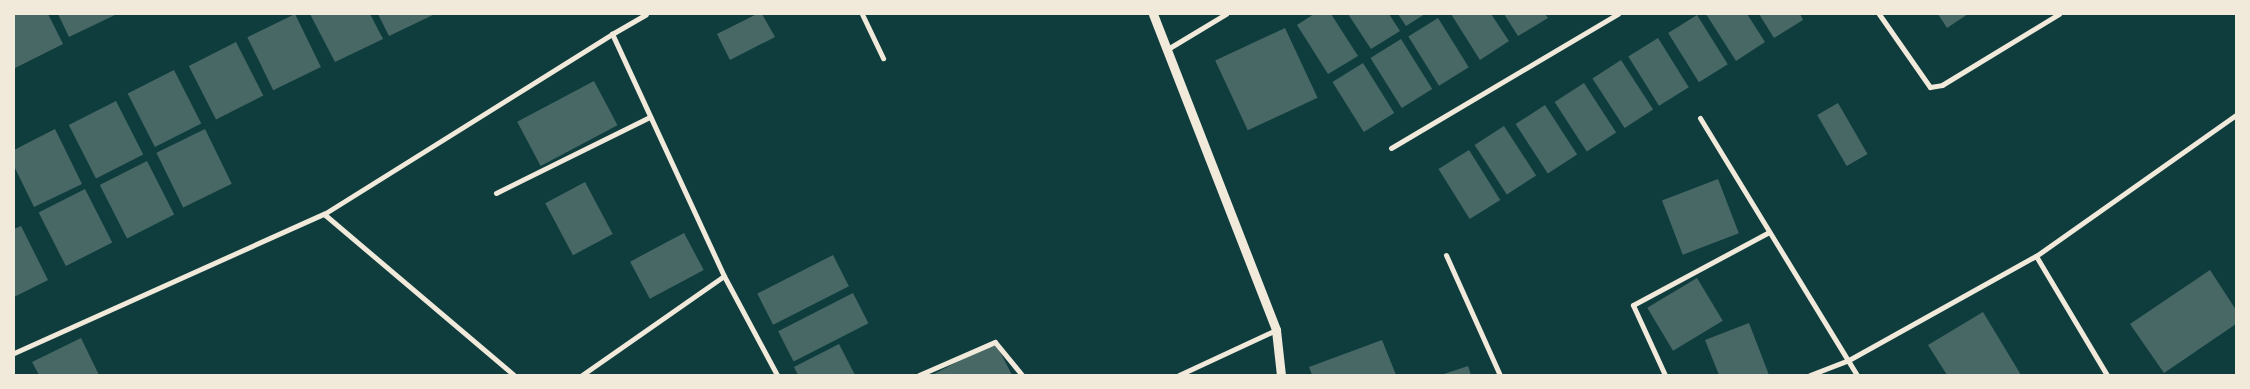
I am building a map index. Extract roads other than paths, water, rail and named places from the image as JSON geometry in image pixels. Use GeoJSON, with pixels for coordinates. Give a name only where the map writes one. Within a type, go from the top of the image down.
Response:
{"type":"FeatureCollection","features":[{"type":"Feature","properties":{"kind":"street"},"geometry":{"type":"LineString","coordinates":[[14,353],[324,214],[646,14]]}},
{"type":"Feature","properties":{"kind":"street"},"geometry":{"type":"LineString","coordinates":[[862,14],[883,58]]}},
{"type":"Feature","properties":{"kind":"street"},"geometry":{"type":"LineString","coordinates":[[1153,14],[1276,330],[1282,375]]}},
{"type":"Feature","properties":{"kind":"street"},"geometry":{"type":"LineString","coordinates":[[1166,50],[1226,14]]}},
{"type":"Feature","properties":{"kind":"street"},"geometry":{"type":"LineString","coordinates":[[1391,148],[1618,14]]}},
{"type":"Feature","properties":{"kind":"street"},"geometry":{"type":"LineString","coordinates":[[1879,14],[1930,87],[1942,85],[2059,14]]}},
{"type":"Feature","properties":{"kind":"street"},"geometry":{"type":"LineString","coordinates":[[612,34],[724,276],[777,375]]}},
{"type":"Feature","properties":{"kind":"street"},"geometry":{"type":"LineString","coordinates":[[1810,375],[1847,361],[2036,256],[2236,115]]}},
{"type":"Feature","properties":{"kind":"street"},"geometry":{"type":"LineString","coordinates":[[496,192],[650,117]]}},
{"type":"Feature","properties":{"kind":"street"},"geometry":{"type":"LineString","coordinates":[[1700,118],[1856,375]]}},
{"type":"Feature","properties":{"kind":"street"},"geometry":{"type":"LineString","coordinates":[[324,214],[514,375]]}},
{"type":"Feature","properties":{"kind":"street"},"geometry":{"type":"LineString","coordinates":[[1665,375],[1633,305],[1769,232]]}},
{"type":"Feature","properties":{"kind":"street"},"geometry":{"type":"LineString","coordinates":[[1446,255],[1500,375]]}},
{"type":"Feature","properties":{"kind":"street"},"geometry":{"type":"LineString","coordinates":[[2036,256],[2107,375]]}},
{"type":"Feature","properties":{"kind":"street"},"geometry":{"type":"LineString","coordinates":[[582,375],[724,276]]}},
{"type":"Feature","properties":{"kind":"street"},"geometry":{"type":"LineString","coordinates":[[1178,375],[1276,330]]}},
{"type":"Feature","properties":{"kind":"street"},"geometry":{"type":"LineString","coordinates":[[919,375],[995,342],[1022,375]]}}]}
